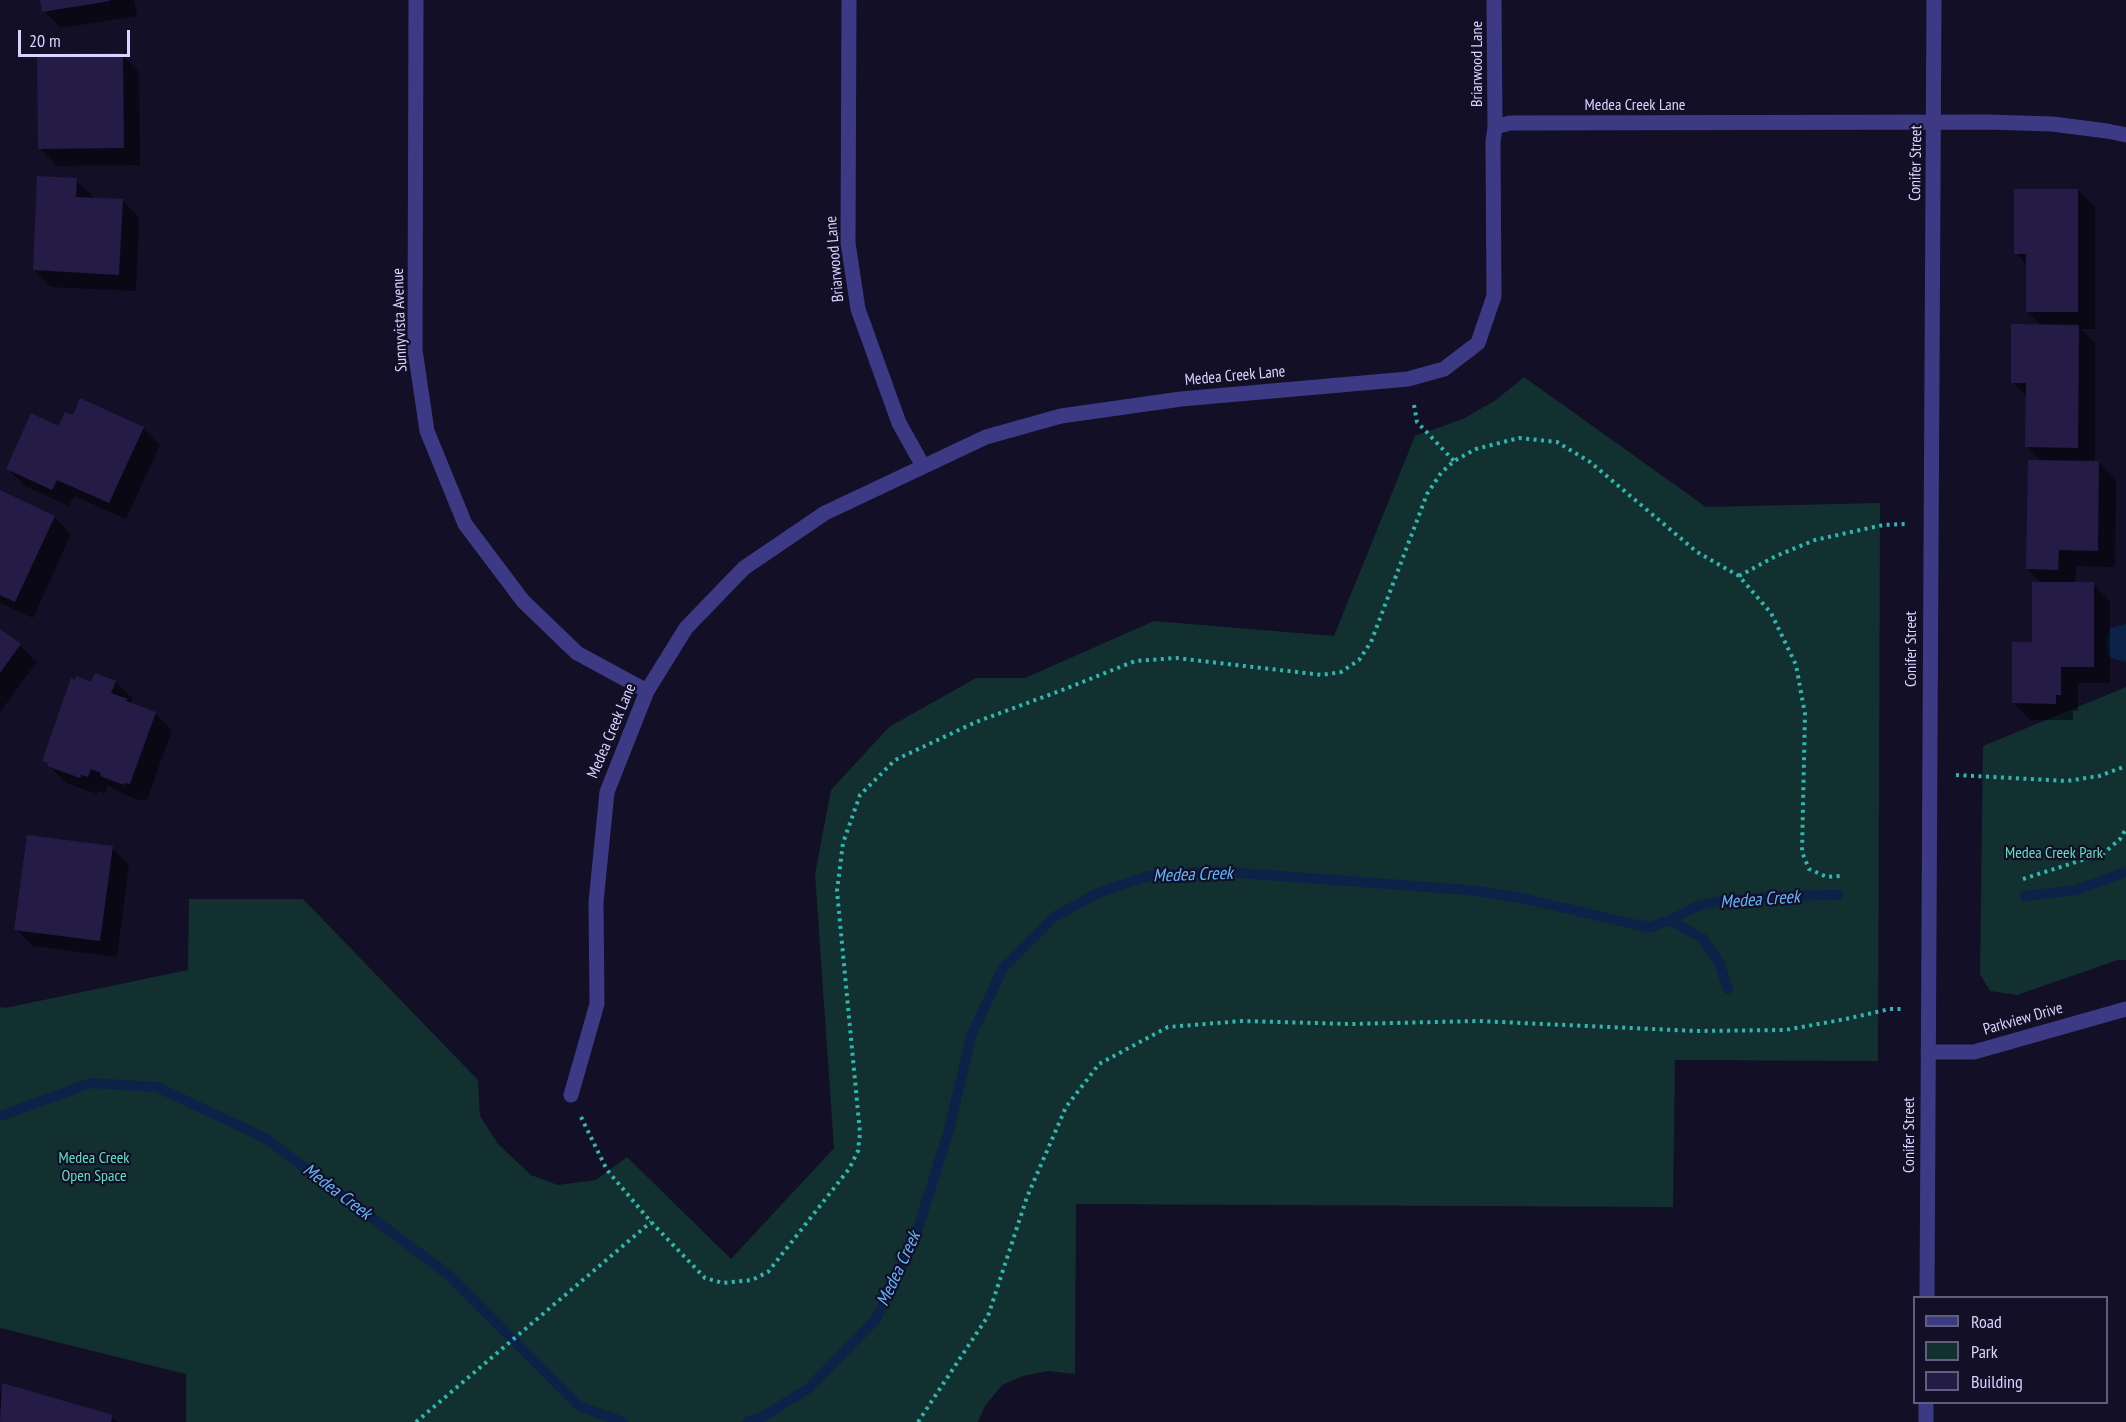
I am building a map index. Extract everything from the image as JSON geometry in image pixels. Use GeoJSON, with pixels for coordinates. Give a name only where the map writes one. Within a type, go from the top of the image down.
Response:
{"type":"FeatureCollection","features":[{"type":"Feature","properties":{"kind":"street","name":"Sunnyvista Avenue"},"geometry":{"type":"LineString","coordinates":[[416,0],[415,350],[427,431],[465,524],[523,601],[577,653],[647,691]]}},
{"type":"Feature","properties":{"kind":"street","name":"Briarwood Lane"},"geometry":{"type":"LineString","coordinates":[[849,0],[848,243],[858,309],[900,423],[922,466]]}},
{"type":"Feature","properties":{"kind":"street","name":"Briarwood Lane"},"geometry":{"type":"LineString","coordinates":[[1494,0],[1495,127]]}},
{"type":"Feature","properties":{"kind":"street","name":"Conifer Street"},"geometry":{"type":"LineString","coordinates":[[1927,1296],[1934,0]]}},
{"type":"Feature","properties":{"kind":"street","name":"Medea Creek Lane"},"geometry":{"type":"LineString","coordinates":[[571,1095],[597,1004],[596,902],[607,792],[647,691],[686,628],[744,568],[825,513],[986,437],[1062,416],[1181,399],[1408,379],[1444,369],[1478,343],[1494,296],[1493,142],[1495,127],[1510,123],[2052,124],[2107,130],[2126,135]]}},
{"type":"Feature","properties":{"kind":"street","name":"Parkview Drive"},"geometry":{"type":"LineString","coordinates":[[1928,1052],[1974,1052],[2126,1009]]}},
{"type":"Feature","properties":{"kind":"street"},"geometry":{"type":"LineString","coordinates":[[1926,1404],[1926,1422]]}},
{"type":"Feature","properties":{"kind":"path"},"geometry":{"type":"LineString","coordinates":[[1408,379],[1417,422],[1454,461]]}},
{"type":"Feature","properties":{"kind":"path"},"geometry":{"type":"LineString","coordinates":[[571,1095],[607,1170],[651,1222],[705,1278],[723,1283],[752,1280],[768,1272],[849,1169],[858,1151],[860,1133],[837,891],[843,843],[860,795],[894,760],[975,722],[1135,661],[1176,658],[1322,675],[1341,672],[1359,660],[1371,642],[1427,494],[1441,473],[1454,461],[1476,449],[1519,438],[1557,442],[1590,462],[1697,552],[1739,576],[1771,613],[1796,666],[1805,714],[1802,852],[1809,868],[1827,877],[1840,876]]}},
{"type":"Feature","properties":{"kind":"path"},"geometry":{"type":"LineString","coordinates":[[1739,576],[1776,556],[1815,540],[1883,525],[1930,524]]}},
{"type":"Feature","properties":{"kind":"path"},"geometry":{"type":"LineString","coordinates":[[1929,774],[2067,781],[2100,776],[2126,766]]}},
{"type":"Feature","properties":{"kind":"path"},"geometry":{"type":"LineString","coordinates":[[2024,879],[2104,853],[2120,839],[2126,829]]}},
{"type":"Feature","properties":{"kind":"path"},"geometry":{"type":"LineString","coordinates":[[918,1422],[988,1316],[1027,1197],[1066,1107],[1100,1064],[1168,1028],[1242,1021],[1351,1024],[1478,1021],[1696,1031],[1785,1030],[1890,1009],[1928,1009]]}},
{"type":"Feature","properties":{"kind":"path"},"geometry":{"type":"LineString","coordinates":[[416,1422],[651,1222]]}},
{"type":"Feature","properties":{"kind":"green space","name":"Medea Creek Open Space"},"geometry":{"type":"Polygon","coordinates":[[[1524,377],[1706,507],[1880,503],[1878,1061],[1675,1060],[1673,1207],[1076,1204],[1075,1374],[1048,1371],[1023,1376],[1002,1385],[985,1406],[978,1422],[186,1422],[186,1374],[0,1328],[0,1007],[5,1008],[188,970],[189,899],[303,899],[478,1080],[480,1116],[498,1144],[531,1175],[558,1185],[596,1180],[627,1157],[731,1259],[834,1148],[815,874],[831,790],[889,727],[976,678],[1025,678],[1154,621],[1334,636],[1415,436],[1463,419],[1496,400],[1524,377]]]}},
{"type":"Feature","properties":{"kind":"green space","name":"Medea Creek Park"},"geometry":{"type":"Polygon","coordinates":[[[2126,687],[2126,960],[2118,960],[2017,995],[1990,991],[1980,974],[1983,746],[2126,687]]]}},
{"type":"Feature","properties":{"kind":"water"},"geometry":{"type":"Polygon","coordinates":[[[2126,624],[2126,662],[2107,655],[2106,638],[2110,628],[2126,624]]]}},
{"type":"Feature","properties":{"kind":"building"},"geometry":{"type":"Polygon","coordinates":[[[40,0],[109,0],[110,1],[42,12],[40,0]]]}},
{"type":"Feature","properties":{"kind":"building"},"geometry":{"type":"Polygon","coordinates":[[[123,53],[124,148],[38,149],[37,54],[123,53]]]}},
{"type":"Feature","properties":{"kind":"building"},"geometry":{"type":"Polygon","coordinates":[[[37,176],[77,178],[76,197],[123,199],[119,275],[33,270],[37,176]]]}},
{"type":"Feature","properties":{"kind":"building"},"geometry":{"type":"Polygon","coordinates":[[[2014,189],[2078,189],[2078,312],[2026,312],[2026,254],[2014,254],[2014,189]]]}},
{"type":"Feature","properties":{"kind":"building"},"geometry":{"type":"Polygon","coordinates":[[[2011,324],[2079,325],[2078,448],[2025,447],[2026,383],[2011,383],[2011,324]]]}},
{"type":"Feature","properties":{"kind":"building"},"geometry":{"type":"Polygon","coordinates":[[[80,398],[144,427],[109,503],[57,480],[52,490],[6,469],[31,413],[58,426],[65,412],[73,415],[80,398]]]}},
{"type":"Feature","properties":{"kind":"building"},"geometry":{"type":"Polygon","coordinates":[[[2028,460],[2099,461],[2098,551],[2059,550],[2058,570],[2026,569],[2028,460]]]}},
{"type":"Feature","properties":{"kind":"building"},"geometry":{"type":"Polygon","coordinates":[[[0,490],[55,516],[15,602],[0,595],[0,490]]]}},
{"type":"Feature","properties":{"kind":"building"},"geometry":{"type":"Polygon","coordinates":[[[2032,582],[2094,582],[2094,667],[2061,667],[2061,695],[2056,695],[2056,704],[2012,703],[2012,642],[2032,642],[2032,582]]]}},
{"type":"Feature","properties":{"kind":"building"},"geometry":{"type":"Polygon","coordinates":[[[0,629],[21,644],[0,673],[0,629]]]}},
{"type":"Feature","properties":{"kind":"building"},"geometry":{"type":"Polygon","coordinates":[[[95,673],[116,681],[111,693],[156,712],[130,784],[125,783],[124,785],[100,776],[101,773],[91,769],[88,777],[81,775],[80,778],[47,766],[48,763],[42,761],[71,678],[75,680],[76,676],[91,682],[95,673]]]}},
{"type":"Feature","properties":{"kind":"building"},"geometry":{"type":"Polygon","coordinates":[[[27,835],[113,846],[100,941],[14,930],[27,835]]]}},
{"type":"Feature","properties":{"kind":"building"},"geometry":{"type":"Polygon","coordinates":[[[2,1383],[113,1415],[111,1422],[0,1422],[2,1383]]]}},
{"type":"Feature","properties":{"kind":"waterway","name":"Medea Creek"},"geometry":{"type":"LineString","coordinates":[[747,1422],[764,1416],[809,1388],[876,1319],[913,1244],[948,1133],[972,1034],[1003,968],[1054,917],[1098,893],[1148,876],[1212,871],[1468,890],[1522,898],[1650,927],[1698,906],[1714,902],[1778,896],[1838,895]]}},
{"type":"Feature","properties":{"kind":"waterway","name":"Medea Creek"},"geometry":{"type":"LineString","coordinates":[[2025,896],[2076,890],[2126,872]]}},
{"type":"Feature","properties":{"kind":"waterway"},"geometry":{"type":"LineString","coordinates":[[1670,920],[1702,938],[1719,962],[1728,989]]}},
{"type":"Feature","properties":{"kind":"waterway","name":"Medea Creek"},"geometry":{"type":"LineString","coordinates":[[0,1116],[91,1083],[157,1087],[265,1138],[449,1275],[579,1406],[623,1422]]}}]}
